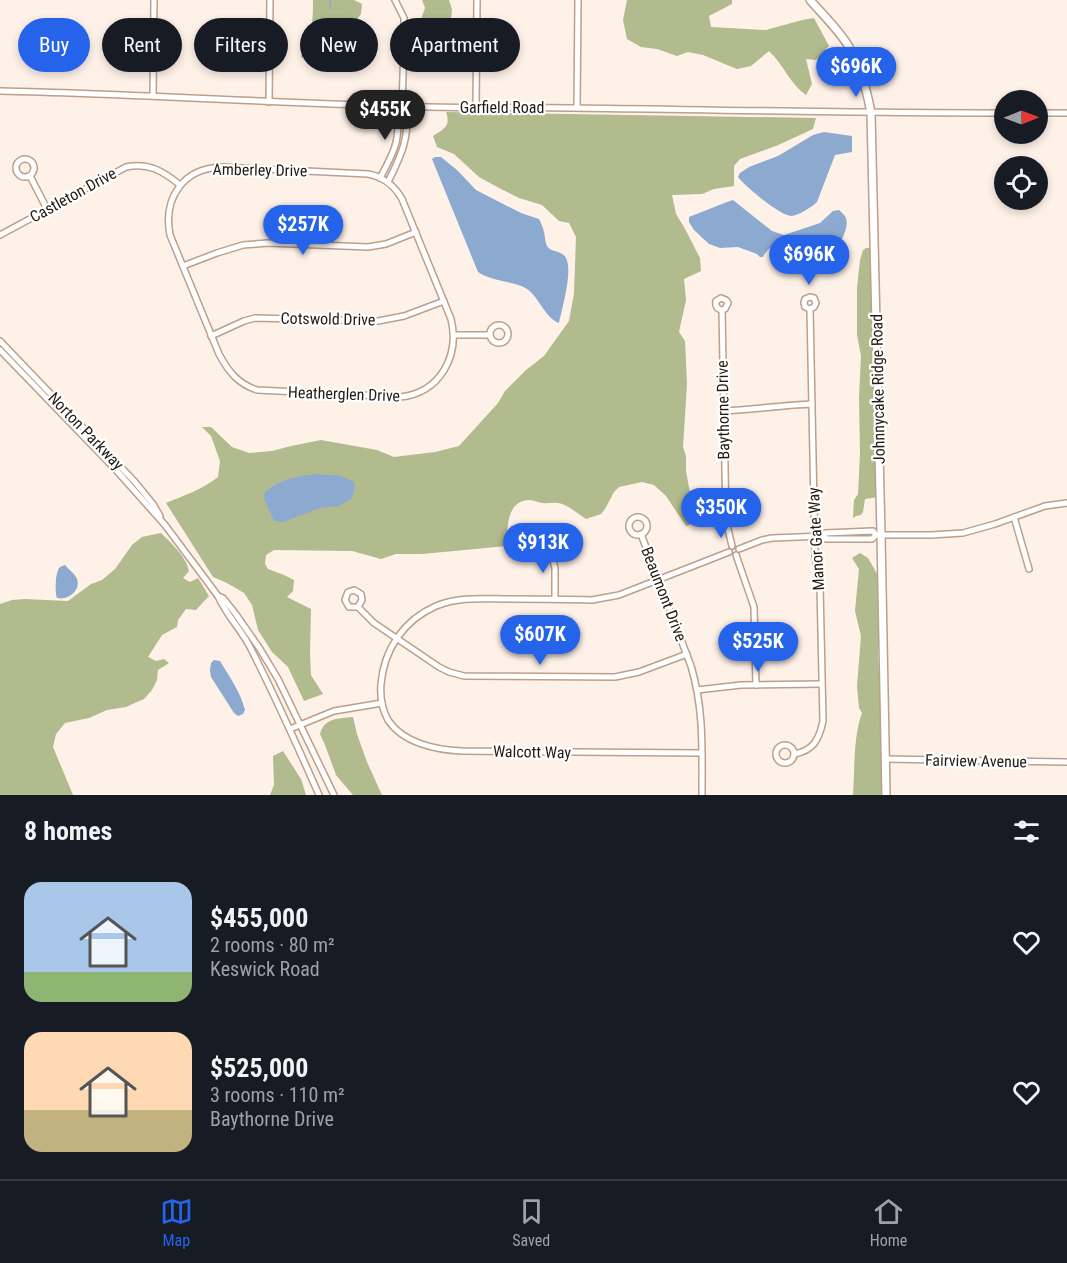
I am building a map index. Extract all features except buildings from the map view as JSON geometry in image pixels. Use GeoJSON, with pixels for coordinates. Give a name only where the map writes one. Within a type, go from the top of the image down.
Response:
{"type":"FeatureCollection","features":[{"type":"Feature","properties":{"kind":"main road","name":"Johnnycake Ridge Road"},"geometry":{"type":"LineString","coordinates":[[810,0],[849,47],[868,96],[871,113],[886,795]]}},
{"type":"Feature","properties":{"kind":"street"},"geometry":{"type":"LineString","coordinates":[[153,96],[154,0]]}},
{"type":"Feature","properties":{"kind":"street"},"geometry":{"type":"LineString","coordinates":[[269,102],[270,0]]}},
{"type":"Feature","properties":{"kind":"street"},"geometry":{"type":"LineString","coordinates":[[384,180],[397,144],[402,106],[404,18],[395,0]]}},
{"type":"Feature","properties":{"kind":"street"},"geometry":{"type":"LineString","coordinates":[[476,107],[477,0]]}},
{"type":"Feature","properties":{"kind":"street"},"geometry":{"type":"LineString","coordinates":[[577,108],[578,0]]}},
{"type":"Feature","properties":{"kind":"street","name":"Garfield Road"},"geometry":{"type":"LineString","coordinates":[[0,91],[81,92],[402,106],[994,113]]}},
{"type":"Feature","properties":{"kind":"street"},"geometry":{"type":"LineString","coordinates":[[384,180],[399,161],[405,145],[402,106]]}},
{"type":"Feature","properties":{"kind":"street"},"geometry":{"type":"LineString","coordinates":[[1048,113],[1067,113]]}},
{"type":"Feature","properties":{"kind":"street","name":"Castleton Drive"},"geometry":{"type":"LineString","coordinates":[[0,235],[122,168],[132,165],[156,168],[180,185]]}},
{"type":"Feature","properties":{"kind":"street","name":"Amberley Drive"},"geometry":{"type":"LineString","coordinates":[[180,185],[198,172],[215,167],[354,173],[372,175],[384,180]]}},
{"type":"Feature","properties":{"kind":"street"},"geometry":{"type":"LineString","coordinates":[[30,176],[47,209]]}},
{"type":"Feature","properties":{"kind":"street","name":"Heatherglen Drive"},"geometry":{"type":"LineString","coordinates":[[211,336],[226,368],[242,383],[257,390],[367,397],[407,397],[430,385],[442,373],[451,358],[454,335],[452,319],[402,199],[393,186],[384,180]]}},
{"type":"Feature","properties":{"kind":"street"},"geometry":{"type":"LineString","coordinates":[[180,185],[169,208],[170,235],[211,336]]}},
{"type":"Feature","properties":{"kind":"street"},"geometry":{"type":"LineString","coordinates":[[183,266],[243,245],[268,243],[368,247],[386,244],[416,232]]}},
{"type":"Feature","properties":{"kind":"street","name":"Cotswold Drive"},"geometry":{"type":"LineString","coordinates":[[211,336],[250,319],[378,321],[404,316],[444,301]]}},
{"type":"Feature","properties":{"kind":"street","name":"Manor Gate Way"},"geometry":{"type":"LineString","coordinates":[[794,754],[809,750],[822,721],[820,587],[815,562],[814,536],[810,309]]}},
{"type":"Feature","properties":{"kind":"street","name":"Baythorne Drive"},"geometry":{"type":"LineString","coordinates":[[722,310],[726,521],[732,546]]}},
{"type":"Feature","properties":{"kind":"street"},"geometry":{"type":"LineString","coordinates":[[454,335],[490,335]]}},
{"type":"Feature","properties":{"kind":"street","name":"Norton Parkway"},"geometry":{"type":"LineString","coordinates":[[0,341],[135,482],[153,504],[165,525]]}},
{"type":"Feature","properties":{"kind":"street","name":"Norton Parkway"},"geometry":{"type":"LineString","coordinates":[[0,350],[115,469],[165,525],[218,596],[249,645],[320,795]]}},
{"type":"Feature","properties":{"kind":"street"},"geometry":{"type":"LineString","coordinates":[[723,411],[812,404]]}},
{"type":"Feature","properties":{"kind":"street"},"geometry":{"type":"LineString","coordinates":[[739,549],[772,538],[824,536],[826,539],[872,539],[879,535],[963,533],[981,529],[1045,506],[1067,502]]}},
{"type":"Feature","properties":{"kind":"street"},"geometry":{"type":"LineString","coordinates":[[1014,517],[1029,569]]}},
{"type":"Feature","properties":{"kind":"street","name":"Beaumont Drive"},"geometry":{"type":"LineString","coordinates":[[641,534],[687,654],[697,690],[701,720],[702,795]]}},
{"type":"Feature","properties":{"kind":"street"},"geometry":{"type":"LineString","coordinates":[[549,546],[555,568],[555,599]]}},
{"type":"Feature","properties":{"kind":"street"},"geometry":{"type":"LineString","coordinates":[[729,552],[732,546],[737,546],[739,549]]}},
{"type":"Feature","properties":{"kind":"street"},"geometry":{"type":"LineString","coordinates":[[736,555],[739,549]]}},
{"type":"Feature","properties":{"kind":"street"},"geometry":{"type":"LineString","coordinates":[[290,729],[334,711],[382,703],[381,688],[384,666],[396,639],[419,615],[437,605],[473,599],[592,600],[604,598],[729,552]]}},
{"type":"Feature","properties":{"kind":"street"},"geometry":{"type":"LineString","coordinates":[[729,552],[736,555]]}},
{"type":"Feature","properties":{"kind":"street"},"geometry":{"type":"LineString","coordinates":[[736,555],[754,607],[756,685]]}},
{"type":"Feature","properties":{"kind":"street","name":"Norton Parkway"},"geometry":{"type":"LineString","coordinates":[[218,596],[223,598],[235,613],[278,679],[334,795]]}},
{"type":"Feature","properties":{"kind":"street"},"geometry":{"type":"LineString","coordinates":[[358,607],[374,623],[443,670],[468,677],[615,677],[639,672],[687,654]]}},
{"type":"Feature","properties":{"kind":"street"},"geometry":{"type":"LineString","coordinates":[[697,690],[732,686],[821,684]]}},
{"type":"Feature","properties":{"kind":"street","name":"Walcott Way"},"geometry":{"type":"LineString","coordinates":[[382,703],[387,718],[401,734],[416,741],[451,750],[702,753]]}},
{"type":"Feature","properties":{"kind":"street","name":"Fairview Avenue"},"geometry":{"type":"LineString","coordinates":[[885,759],[1067,762]]}},
{"type":"Feature","properties":{"kind":"green space"},"geometry":{"type":"Polygon","coordinates":[[[313,0],[354,0],[362,4],[361,14],[358,18],[313,18],[313,0]]]}},
{"type":"Feature","properties":{"kind":"green space"},"geometry":{"type":"Polygon","coordinates":[[[422,0],[449,0],[452,9],[451,18],[421,18],[425,8],[422,0]]]}},
{"type":"Feature","properties":{"kind":"green space"},"geometry":{"type":"Polygon","coordinates":[[[627,0],[732,0],[732,4],[709,16],[711,27],[766,30],[814,18],[829,46],[816,60],[806,59],[812,84],[806,95],[800,91],[769,51],[751,66],[737,69],[703,55],[688,52],[677,56],[657,49],[641,47],[627,39],[623,20],[627,0]]]}},
{"type":"Feature","properties":{"kind":"green space"},"geometry":{"type":"Polygon","coordinates":[[[446,112],[816,118],[813,129],[740,159],[734,166],[734,186],[714,189],[702,194],[672,195],[676,214],[700,258],[701,271],[684,279],[686,300],[679,332],[685,341],[687,384],[683,447],[692,504],[690,525],[686,526],[666,496],[654,485],[642,482],[619,487],[601,514],[586,519],[561,504],[541,503],[533,500],[521,502],[516,505],[509,517],[507,546],[422,554],[396,554],[381,559],[352,551],[274,550],[266,555],[265,564],[268,569],[294,580],[293,591],[287,597],[311,609],[311,675],[323,694],[304,701],[288,667],[272,652],[258,630],[252,605],[244,593],[213,577],[166,503],[199,489],[218,477],[220,461],[211,436],[202,427],[211,427],[232,447],[249,453],[272,451],[321,440],[377,450],[394,457],[435,452],[459,446],[498,403],[505,391],[544,356],[569,321],[574,293],[576,237],[569,223],[559,221],[542,205],[519,198],[479,177],[454,154],[437,147],[433,136],[447,124],[446,112]]]}},
{"type":"Feature","properties":{"kind":"green space"},"geometry":{"type":"Polygon","coordinates":[[[866,248],[873,248],[874,397],[878,497],[865,499],[863,512],[853,518],[854,500],[858,494],[860,453],[861,356],[857,335],[857,288],[860,260],[866,248]]]}},
{"type":"Feature","properties":{"kind":"green space"},"geometry":{"type":"Polygon","coordinates":[[[161,533],[185,560],[189,571],[183,578],[190,582],[198,578],[209,596],[196,610],[186,609],[178,620],[177,627],[162,635],[148,657],[156,661],[164,659],[169,663],[158,670],[157,680],[144,699],[126,707],[107,710],[89,718],[65,723],[56,734],[53,747],[73,795],[0,795],[0,604],[25,599],[68,601],[115,569],[132,545],[142,537],[161,533]]]}},
{"type":"Feature","properties":{"kind":"green space"},"geometry":{"type":"Polygon","coordinates":[[[860,553],[868,558],[880,579],[878,657],[882,795],[853,795],[856,743],[862,713],[859,708],[857,686],[861,636],[855,611],[859,569],[852,558],[860,553]]]}},
{"type":"Feature","properties":{"kind":"green space"},"geometry":{"type":"Polygon","coordinates":[[[353,717],[367,762],[382,795],[353,795],[336,775],[320,734],[325,724],[337,719],[353,717]]]}},
{"type":"Feature","properties":{"kind":"green space"},"geometry":{"type":"Polygon","coordinates":[[[283,751],[301,779],[306,795],[270,795],[274,785],[273,756],[283,751]]]}},
{"type":"Feature","properties":{"kind":"water"},"geometry":{"type":"Polygon","coordinates":[[[824,132],[852,136],[852,152],[835,155],[817,202],[802,212],[792,216],[780,212],[755,194],[738,177],[749,167],[778,156],[813,135],[824,132]]]}},
{"type":"Feature","properties":{"kind":"water"},"geometry":{"type":"Polygon","coordinates":[[[441,157],[476,190],[521,213],[539,219],[547,246],[564,255],[568,264],[566,290],[559,323],[527,289],[484,276],[478,272],[432,159],[441,157]]]}},
{"type":"Feature","properties":{"kind":"water"},"geometry":{"type":"Polygon","coordinates":[[[733,200],[772,231],[784,235],[820,223],[833,211],[839,210],[846,218],[846,230],[836,247],[782,245],[769,249],[763,257],[738,247],[720,248],[709,244],[694,230],[689,217],[733,200]]]}},
{"type":"Feature","properties":{"kind":"water"},"geometry":{"type":"Polygon","coordinates":[[[317,474],[341,476],[354,482],[355,489],[351,499],[339,506],[320,508],[283,522],[274,521],[264,499],[265,492],[289,479],[317,474]]]}},
{"type":"Feature","properties":{"kind":"water"},"geometry":{"type":"Polygon","coordinates":[[[65,565],[76,577],[78,586],[70,596],[57,598],[57,573],[60,567],[65,565]]]}},
{"type":"Feature","properties":{"kind":"water"},"geometry":{"type":"Polygon","coordinates":[[[214,660],[220,661],[234,685],[245,710],[243,714],[238,716],[234,713],[211,677],[211,663],[214,660]]]}},
{"type":"Feature","properties":{"kind":"waterway"},"geometry":{"type":"LineString","coordinates":[[330,0],[330,8]]}}]}
